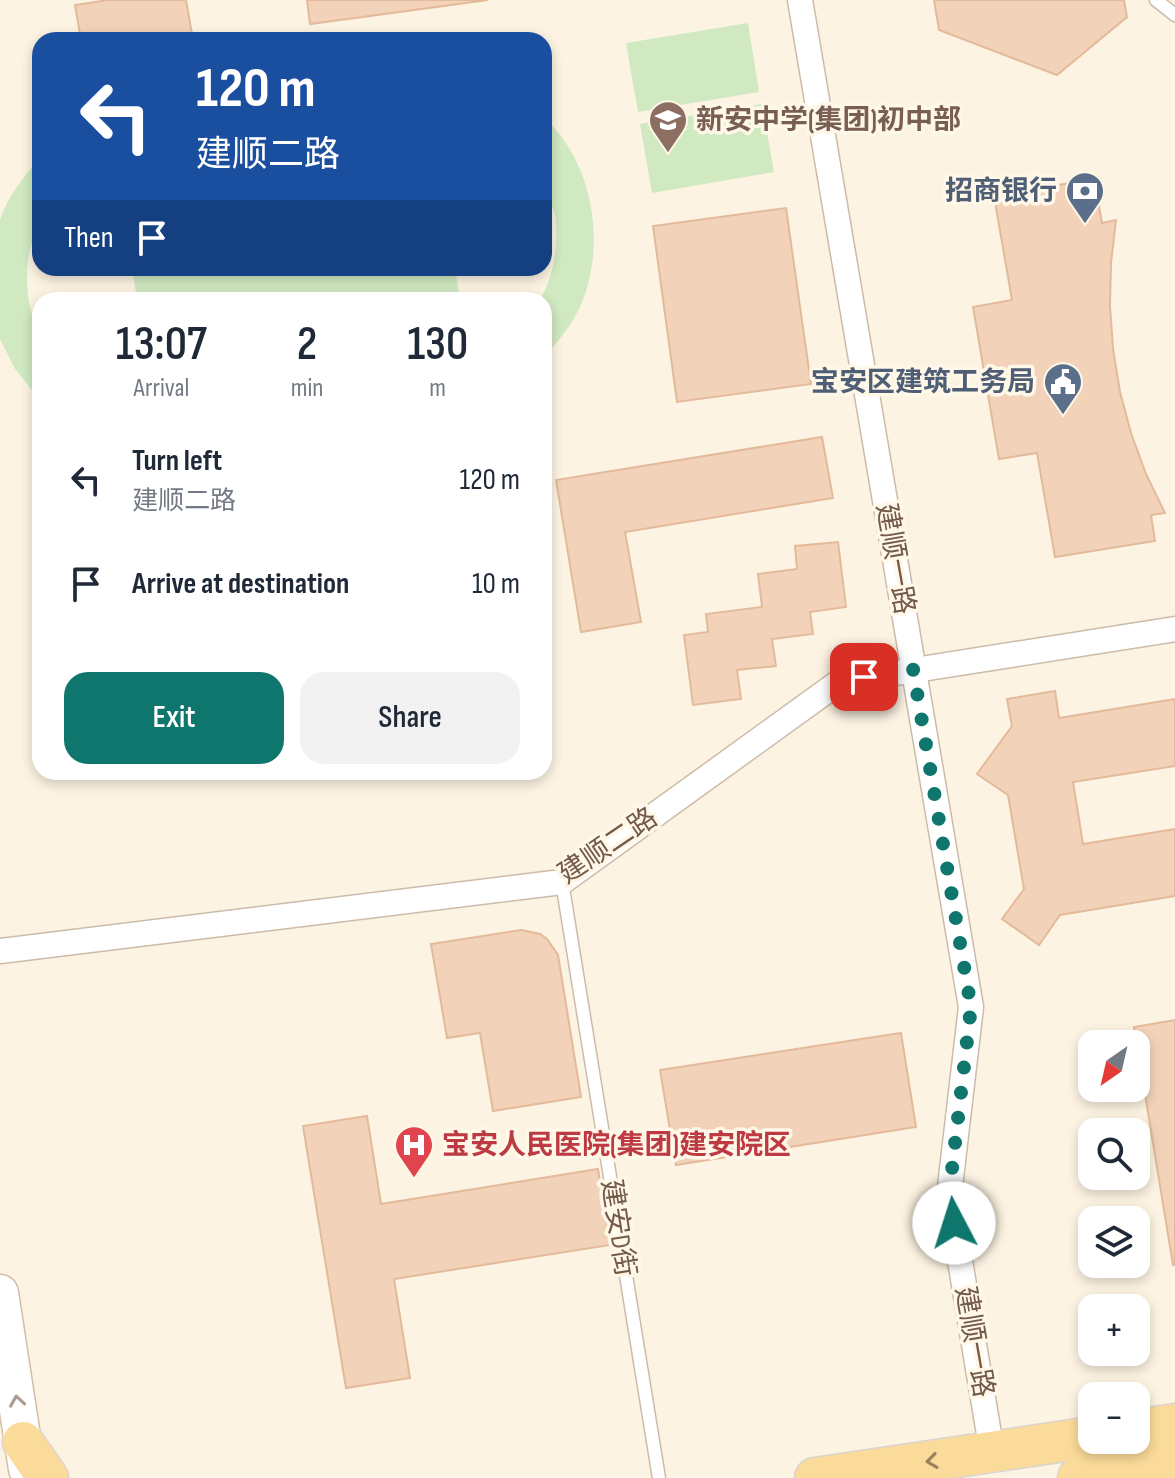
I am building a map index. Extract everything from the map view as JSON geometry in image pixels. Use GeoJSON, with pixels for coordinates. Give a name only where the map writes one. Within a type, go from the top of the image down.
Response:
{"type":"FeatureCollection","features":[{"type":"Feature","properties":{"kind":"main road"},"geometry":{"type":"LineString","coordinates":[[0,1293],[26,1460],[48,1478]]}},
{"type":"Feature","properties":{"kind":"main road"},"geometry":{"type":"LineString","coordinates":[[1150,1428],[1175,1424]]}},
{"type":"Feature","properties":{"kind":"main road"},"geometry":{"type":"LineString","coordinates":[[815,1478],[1078,1439]]}},
{"type":"Feature","properties":{"kind":"main road"},"geometry":{"type":"LineString","coordinates":[[1078,1478],[1175,1463]]}},
{"type":"Feature","properties":{"kind":"street","name":"建顺一路"},"geometry":{"type":"LineString","coordinates":[[800,0],[971,1007],[949,1195],[992,1452]]}},
{"type":"Feature","properties":{"kind":"street","name":"建顺二路"},"geometry":{"type":"LineString","coordinates":[[0,951],[562,882],[839,682],[1175,629]]}},
{"type":"Feature","properties":{"kind":"lane"},"geometry":{"type":"LineString","coordinates":[[1156,0],[1175,15]]}},
{"type":"Feature","properties":{"kind":"lane","name":"建安D街"},"geometry":{"type":"LineString","coordinates":[[562,882],[659,1478]]}},
{"type":"Feature","properties":{"kind":"green space"},"geometry":{"type":"Polygon","coordinates":[[[748,23],[759,92],[638,112],[626,43],[748,23]]]}},
{"type":"Feature","properties":{"kind":"green space"},"geometry":{"type":"Polygon","coordinates":[[[762,104],[774,172],[652,193],[640,124],[762,104]]]}},
{"type":"Feature","properties":{"kind":"green space"},"geometry":{"type":"Polygon","coordinates":[[[552,126],[575,158],[591,206],[594,232],[593,258],[580,307],[552,348],[552,292],[544,292],[552,276],[555,215],[552,206],[552,126]]]}},
{"type":"Feature","properties":{"kind":"green space"},"geometry":{"type":"Polygon","coordinates":[[[32,167],[32,244],[27,282],[32,315],[32,390],[15,369],[0,339],[0,220],[7,203],[32,167]]]}},
{"type":"Feature","properties":{"kind":"green space"},"geometry":{"type":"Polygon","coordinates":[[[133,276],[456,276],[459,292],[136,292],[133,276]]]}},
{"type":"Feature","properties":{"kind":"building"},"geometry":{"type":"Polygon","coordinates":[[[108,0],[186,0],[192,32],[80,32],[75,5],[108,0]]]}},
{"type":"Feature","properties":{"kind":"building"},"geometry":{"type":"Polygon","coordinates":[[[307,0],[488,0],[310,24],[307,0]]]}},
{"type":"Feature","properties":{"kind":"building"},"geometry":{"type":"Polygon","coordinates":[[[934,0],[1124,0],[1127,17],[1057,75],[939,30],[934,0]]]}},
{"type":"Feature","properties":{"kind":"building"},"geometry":{"type":"Polygon","coordinates":[[[1094,179],[1102,223],[1116,220],[1110,306],[1120,392],[1146,474],[1165,513],[1151,515],[1155,541],[1055,557],[1037,453],[999,459],[973,307],[1012,300],[994,196],[1094,179]]]}},
{"type":"Feature","properties":{"kind":"building"},"geometry":{"type":"Polygon","coordinates":[[[786,208],[811,384],[677,402],[653,226],[786,208]]]}},
{"type":"Feature","properties":{"kind":"building"},"geometry":{"type":"Polygon","coordinates":[[[822,437],[833,498],[625,532],[641,622],[581,632],[556,480],[822,437]]]}},
{"type":"Feature","properties":{"kind":"building"},"geometry":{"type":"Polygon","coordinates":[[[838,542],[846,607],[810,612],[813,634],[772,639],[776,666],[737,670],[741,699],[693,705],[684,635],[708,632],[706,614],[762,607],[758,574],[797,569],[795,546],[838,542]]]}},
{"type":"Feature","properties":{"kind":"building"},"geometry":{"type":"Polygon","coordinates":[[[1055,691],[1059,718],[1175,699],[1175,766],[1073,782],[1083,844],[1175,829],[1175,896],[1060,915],[1039,945],[1002,919],[1024,889],[1008,795],[977,774],[1012,726],[1007,699],[1055,691]]]}},
{"type":"Feature","properties":{"kind":"building"},"geometry":{"type":"Polygon","coordinates":[[[521,930],[540,934],[558,955],[581,1097],[493,1111],[480,1033],[447,1038],[431,944],[521,930]]]}},
{"type":"Feature","properties":{"kind":"building"},"geometry":{"type":"Polygon","coordinates":[[[1175,1020],[1175,1265],[1146,1102],[1150,1102],[1150,1030],[1134,1030],[1134,1027],[1175,1020]]]}},
{"type":"Feature","properties":{"kind":"building"},"geometry":{"type":"Polygon","coordinates":[[[901,1033],[916,1127],[676,1165],[660,1070],[901,1033]]]}},
{"type":"Feature","properties":{"kind":"building"},"geometry":{"type":"Polygon","coordinates":[[[367,1116],[381,1204],[598,1169],[610,1245],[394,1279],[410,1378],[346,1388],[303,1126],[367,1116]]]}},
{"type":"Feature","properties":{"kind":"place","name":"新安中学(集团)初中部"},"geometry":{"type":"Point","coordinates":[668,154]}},
{"type":"Feature","properties":{"kind":"place","name":"招商银行"},"geometry":{"type":"Point","coordinates":[1085,225]}},
{"type":"Feature","properties":{"kind":"place","name":"宝安区建筑工务局"},"geometry":{"type":"Point","coordinates":[1063,416]}},
{"type":"Feature","properties":{"kind":"place","name":"宝安人民医院(集团)建安院区"},"geometry":{"type":"Point","coordinates":[414,1179]}},
{"type":"Feature","properties":{"kind":"route"},"geometry":{"type":"LineString","coordinates":[[864,677],[913,669],[971,1007],[949,1195],[954,1223]]}}]}
